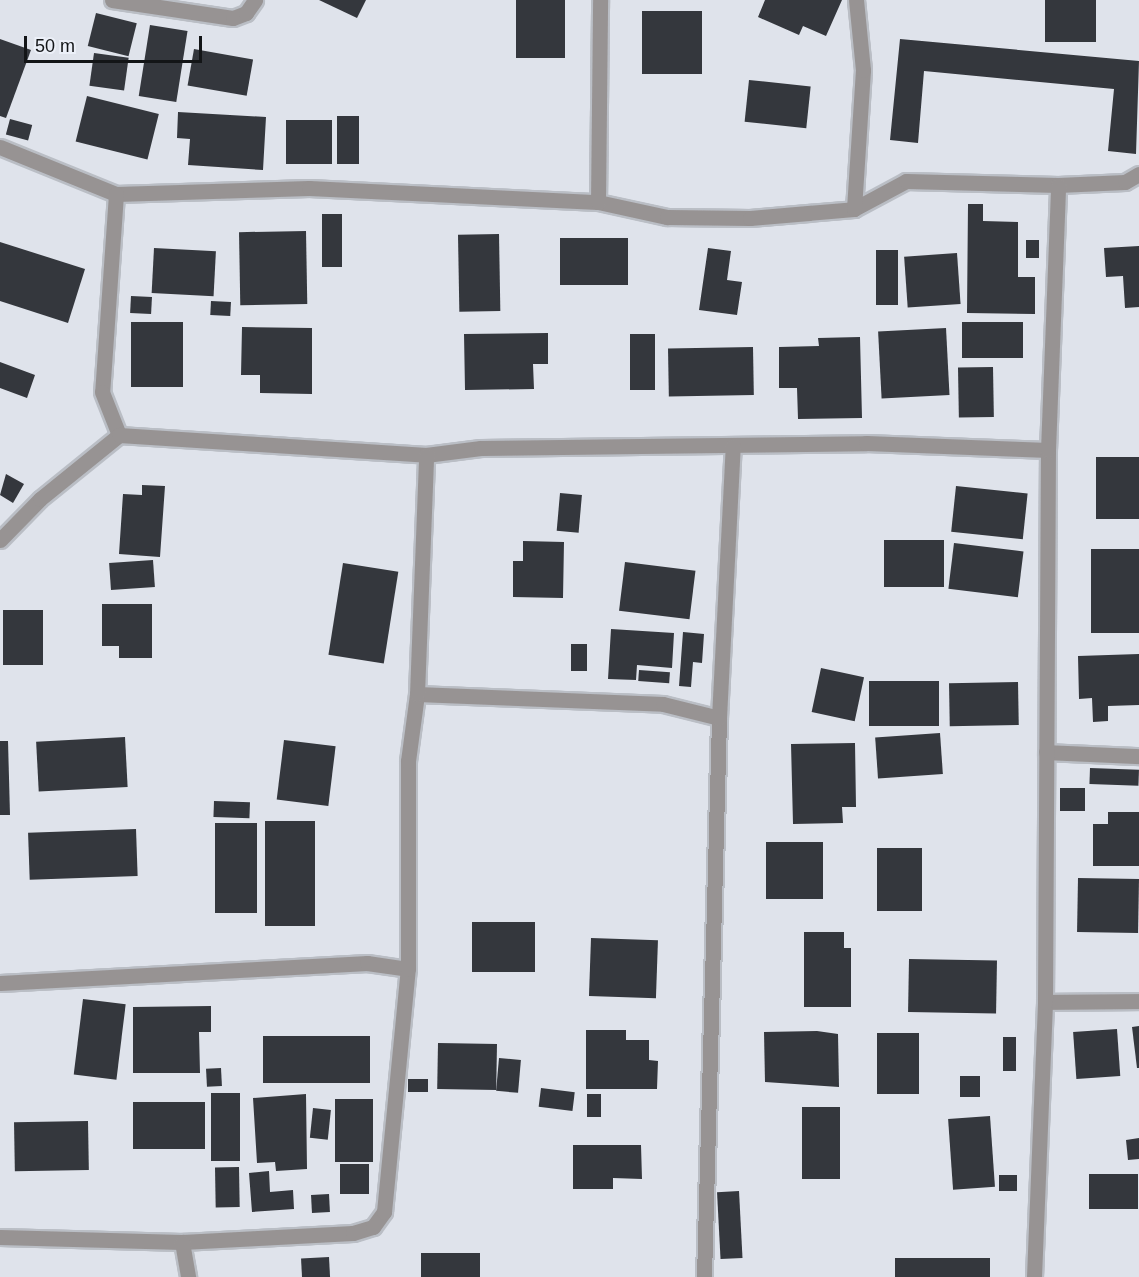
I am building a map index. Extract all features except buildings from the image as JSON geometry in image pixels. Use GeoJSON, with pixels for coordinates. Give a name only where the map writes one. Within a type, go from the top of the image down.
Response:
{"type":"FeatureCollection","features":[{"type":"Feature","properties":{"kind":"street"},"geometry":{"type":"LineString","coordinates":[[112,0],[233,18],[246,14],[255,0]]}},
{"type":"Feature","properties":{"kind":"street"},"geometry":{"type":"LineString","coordinates":[[598,202],[600,0]]}},
{"type":"Feature","properties":{"kind":"street"},"geometry":{"type":"LineString","coordinates":[[854,209],[863,70],[856,0]]}},
{"type":"Feature","properties":{"kind":"street"},"geometry":{"type":"LineString","coordinates":[[0,147],[116,194],[309,188],[598,202],[667,217],[750,218],[854,209],[906,181],[1058,185],[1125,182],[1139,174]]}},
{"type":"Feature","properties":{"kind":"street"},"geometry":{"type":"LineString","coordinates":[[1034,1277],[1045,1002],[1048,450],[1058,185]]}},
{"type":"Feature","properties":{"kind":"street"},"geometry":{"type":"LineString","coordinates":[[116,194],[102,392],[119,435]]}},
{"type":"Feature","properties":{"kind":"street"},"geometry":{"type":"LineString","coordinates":[[0,540],[40,499],[119,435],[426,455],[480,448],[733,446],[1048,450]]}},
{"type":"Feature","properties":{"kind":"street"},"geometry":{"type":"LineString","coordinates":[[704,1277],[719,718],[733,446]]}},
{"type":"Feature","properties":{"kind":"street"},"geometry":{"type":"LineString","coordinates":[[0,1237],[182,1242],[353,1233],[373,1227],[384,1212],[408,969],[408,760],[417,694],[426,455]]}},
{"type":"Feature","properties":{"kind":"street"},"geometry":{"type":"LineString","coordinates":[[417,694],[663,704],[719,718]]}},
{"type":"Feature","properties":{"kind":"street"},"geometry":{"type":"LineString","coordinates":[[1046,752],[1139,756]]}},
{"type":"Feature","properties":{"kind":"street"},"geometry":{"type":"LineString","coordinates":[[0,983],[367,963],[408,969]]}},
{"type":"Feature","properties":{"kind":"street"},"geometry":{"type":"LineString","coordinates":[[1045,1002],[1139,1001]]}},
{"type":"Feature","properties":{"kind":"street"},"geometry":{"type":"LineString","coordinates":[[182,1242],[188,1277]]}}]}
